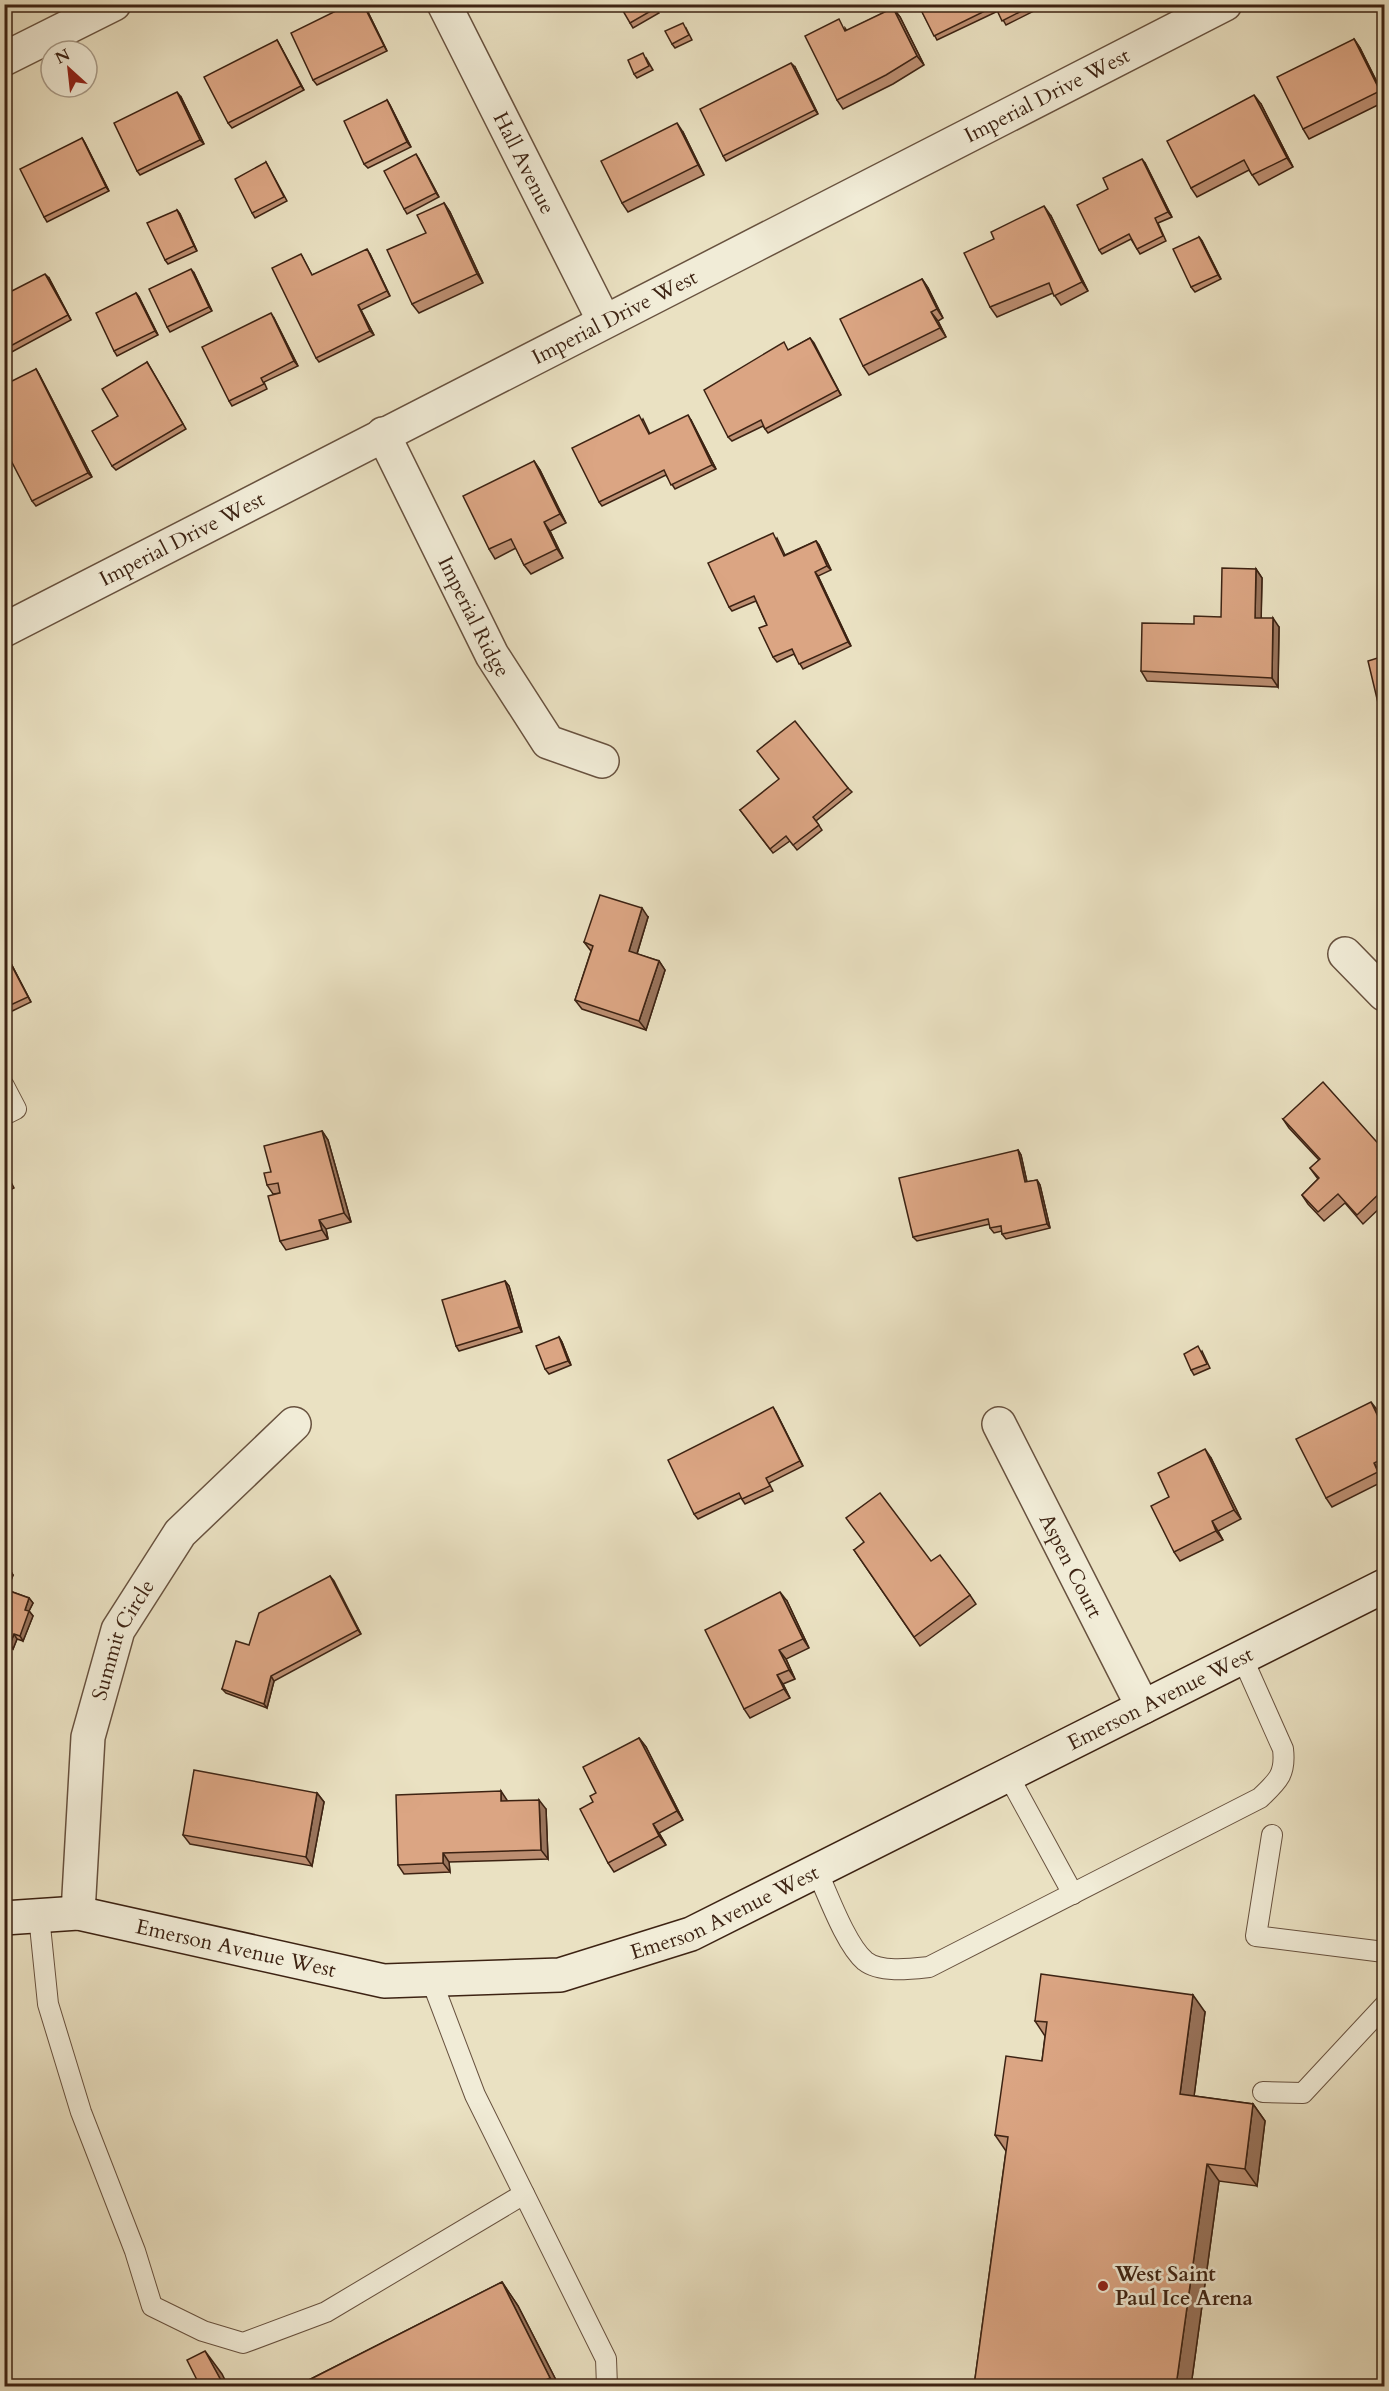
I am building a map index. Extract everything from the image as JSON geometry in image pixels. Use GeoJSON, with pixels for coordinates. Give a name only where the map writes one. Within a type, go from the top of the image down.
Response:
{"type":"FeatureCollection","features":[{"type":"Feature","properties":{"kind":"street"},"geometry":{"type":"LineString","coordinates":[[4,59],[114,4]]}},
{"type":"Feature","properties":{"kind":"street","name":"Hall Avenue"},"geometry":{"type":"LineString","coordinates":[[444,4],[604,321]]}},
{"type":"Feature","properties":{"kind":"street","name":"Imperial Drive West"},"geometry":{"type":"LineString","coordinates":[[5,628],[1225,4]]}},
{"type":"Feature","properties":{"kind":"street","name":"Imperial Ridge"},"geometry":{"type":"LineString","coordinates":[[383,434],[492,655],[548,742],[602,761]]}},
{"type":"Feature","properties":{"kind":"street"},"geometry":{"type":"LineString","coordinates":[[1345,954],[1384,994]]}},
{"type":"Feature","properties":{"kind":"street","name":"Summit Circle"},"geometry":{"type":"LineString","coordinates":[[78,1913],[88,1737],[118,1630],[180,1533],[294,1424]]}},
{"type":"Feature","properties":{"kind":"street","name":"Aspen Court"},"geometry":{"type":"LineString","coordinates":[[999,1424],[1143,1707]]}},
{"type":"Feature","properties":{"kind":"street","name":"Emerson Avenue West"},"geometry":{"type":"LineString","coordinates":[[4,1918],[78,1913],[384,1981],[560,1975],[691,1934],[1384,1586]]}},
{"type":"Feature","properties":{"kind":"lane"},"geometry":{"type":"LineString","coordinates":[[4,1086],[16,1109],[4,1115]]}},
{"type":"Feature","properties":{"kind":"lane"},"geometry":{"type":"LineString","coordinates":[[817,1871],[849,1939],[866,1962],[893,1970],[929,1967],[1260,1798],[1278,1781],[1285,1764],[1283,1749],[1242,1657]]}},
{"type":"Feature","properties":{"kind":"lane"},"geometry":{"type":"LineString","coordinates":[[1008,1775],[1073,1894]]}},
{"type":"Feature","properties":{"kind":"lane"},"geometry":{"type":"LineString","coordinates":[[1272,1835],[1256,1936],[1384,1952]]}},
{"type":"Feature","properties":{"kind":"lane"},"geometry":{"type":"LineString","coordinates":[[39,1916],[48,2004],[81,2112],[135,2251],[152,2306],[203,2331],[243,2343],[326,2312],[524,2194]]}},
{"type":"Feature","properties":{"kind":"lane"},"geometry":{"type":"LineString","coordinates":[[431,1979],[475,2095],[606,2359],[607,2386]]}},
{"type":"Feature","properties":{"kind":"lane"},"geometry":{"type":"LineString","coordinates":[[1263,2092],[1303,2093],[1384,2006]]}},
{"type":"Feature","properties":{"kind":"building"},"geometry":{"type":"Polygon","coordinates":[[[350,4],[363,4],[384,46],[313,80],[291,33],[350,4]]]}},
{"type":"Feature","properties":{"kind":"building"},"geometry":{"type":"Polygon","coordinates":[[[619,4],[653,4],[656,8],[630,23],[619,4]]]}},
{"type":"Feature","properties":{"kind":"building"},"geometry":{"type":"Polygon","coordinates":[[[918,4],[1035,4],[1002,21],[995,6],[934,36],[918,4]]]}},
{"type":"Feature","properties":{"kind":"building"},"geometry":{"type":"Polygon","coordinates":[[[893,8],[917,56],[837,100],[805,36],[839,19],[845,31],[893,8]]]}},
{"type":"Feature","properties":{"kind":"building"},"geometry":{"type":"Polygon","coordinates":[[[683,23],[689,35],[672,44],[665,31],[683,23]]]}},
{"type":"Feature","properties":{"kind":"building"},"geometry":{"type":"Polygon","coordinates":[[[1354,39],[1380,91],[1303,129],[1277,77],[1354,39]]]}},
{"type":"Feature","properties":{"kind":"building"},"geometry":{"type":"Polygon","coordinates":[[[277,40],[301,86],[228,123],[204,77],[277,40]]]}},
{"type":"Feature","properties":{"kind":"building"},"geometry":{"type":"Polygon","coordinates":[[[643,53],[649,66],[634,74],[628,60],[643,53]]]}},
{"type":"Feature","properties":{"kind":"building"},"geometry":{"type":"Polygon","coordinates":[[[791,63],[815,110],[723,156],[700,109],[791,63]]]}},
{"type":"Feature","properties":{"kind":"building"},"geometry":{"type":"Polygon","coordinates":[[[177,92],[200,140],[137,171],[114,123],[177,92]]]}},
{"type":"Feature","properties":{"kind":"building"},"geometry":{"type":"Polygon","coordinates":[[[1254,95],[1287,158],[1252,175],[1244,160],[1191,188],[1167,141],[1254,95]]]}},
{"type":"Feature","properties":{"kind":"building"},"geometry":{"type":"Polygon","coordinates":[[[387,100],[407,142],[364,164],[344,121],[387,100]]]}},
{"type":"Feature","properties":{"kind":"building"},"geometry":{"type":"Polygon","coordinates":[[[677,123],[698,165],[622,203],[601,161],[677,123]]]}},
{"type":"Feature","properties":{"kind":"building"},"geometry":{"type":"Polygon","coordinates":[[[82,138],[106,187],[44,217],[20,169],[82,138]]]}},
{"type":"Feature","properties":{"kind":"building"},"geometry":{"type":"Polygon","coordinates":[[[416,154],[436,193],[404,209],[384,171],[416,154]]]}},
{"type":"Feature","properties":{"kind":"building"},"geometry":{"type":"Polygon","coordinates":[[[1142,159],[1168,212],[1155,218],[1163,236],[1137,249],[1129,234],[1099,250],[1077,205],[1108,189],[1103,178],[1142,159]]]}},
{"type":"Feature","properties":{"kind":"building"},"geometry":{"type":"Polygon","coordinates":[[[266,162],[284,197],[252,213],[235,179],[266,162]]]}},
{"type":"Feature","properties":{"kind":"building"},"geometry":{"type":"Polygon","coordinates":[[[444,203],[477,274],[412,304],[387,250],[426,233],[417,215],[444,203]]]}},
{"type":"Feature","properties":{"kind":"building"},"geometry":{"type":"Polygon","coordinates":[[[1044,206],[1082,282],[1054,296],[1049,283],[990,307],[964,253],[994,239],[991,232],[1044,206]]]}},
{"type":"Feature","properties":{"kind":"building"},"geometry":{"type":"Polygon","coordinates":[[[177,210],[194,246],[165,260],[147,223],[177,210]]]}},
{"type":"Feature","properties":{"kind":"building"},"geometry":{"type":"Polygon","coordinates":[[[1199,237],[1218,275],[1191,287],[1173,249],[1199,237]]]}},
{"type":"Feature","properties":{"kind":"building"},"geometry":{"type":"Polygon","coordinates":[[[367,249],[387,291],[358,305],[370,331],[316,358],[272,268],[301,254],[312,275],[367,249]]]}},
{"type":"Feature","properties":{"kind":"building"},"geometry":{"type":"Polygon","coordinates":[[[191,269],[209,307],[167,327],[149,289],[191,269]]]}},
{"type":"Feature","properties":{"kind":"building"},"geometry":{"type":"Polygon","coordinates":[[[45,274],[68,315],[5,349],[4,295],[45,274]]]}},
{"type":"Feature","properties":{"kind":"building"},"geometry":{"type":"Polygon","coordinates":[[[922,279],[937,309],[931,312],[940,328],[863,366],[840,319],[922,279]]]}},
{"type":"Feature","properties":{"kind":"building"},"geometry":{"type":"Polygon","coordinates":[[[136,293],[155,331],[114,351],[96,313],[136,293]]]}},
{"type":"Feature","properties":{"kind":"building"},"geometry":{"type":"Polygon","coordinates":[[[271,313],[294,361],[261,378],[264,384],[229,401],[202,347],[271,313]]]}},
{"type":"Feature","properties":{"kind":"building"},"geometry":{"type":"Polygon","coordinates":[[[810,338],[838,390],[765,429],[761,420],[728,437],[704,390],[784,342],[788,350],[810,338]]]}},
{"type":"Feature","properties":{"kind":"building"},"geometry":{"type":"Polygon","coordinates":[[[147,362],[183,424],[112,466],[92,431],[118,416],[102,389],[147,362]]]}},
{"type":"Feature","properties":{"kind":"building"},"geometry":{"type":"Polygon","coordinates":[[[36,369],[88,473],[32,501],[4,447],[4,433],[7,431],[4,425],[4,385],[36,369]]]}},
{"type":"Feature","properties":{"kind":"building"},"geometry":{"type":"Polygon","coordinates":[[[639,415],[649,434],[688,415],[712,465],[671,485],[664,470],[599,502],[572,448],[639,415]]]}},
{"type":"Feature","properties":{"kind":"building"},"geometry":{"type":"Polygon","coordinates":[[[534,461],[560,514],[544,522],[557,549],[524,565],[511,539],[489,549],[463,496],[534,461]]]}},
{"type":"Feature","properties":{"kind":"building"},"geometry":{"type":"Polygon","coordinates":[[[773,533],[784,556],[816,541],[827,566],[815,572],[848,642],[799,664],[792,649],[773,657],[759,628],[767,625],[754,596],[729,607],[708,563],[773,533]]]}},
{"type":"Feature","properties":{"kind":"building"},"geometry":{"type":"Polygon","coordinates":[[[1222,568],[1256,569],[1255,618],[1273,618],[1272,678],[1141,671],[1142,623],[1194,624],[1194,616],[1221,617],[1222,568]]]}},
{"type":"Feature","properties":{"kind":"building"},"geometry":{"type":"Polygon","coordinates":[[[1384,656],[1384,704],[1379,707],[1368,661],[1384,656]]]}},
{"type":"Feature","properties":{"kind":"building"},"geometry":{"type":"Polygon","coordinates":[[[795,721],[848,788],[813,817],[819,825],[793,845],[786,836],[770,849],[740,810],[779,779],[757,751],[795,721]]]}},
{"type":"Feature","properties":{"kind":"building"},"geometry":{"type":"Polygon","coordinates":[[[600,895],[642,908],[629,951],[659,961],[639,1021],[575,1000],[593,946],[584,942],[600,895]]]}},
{"type":"Feature","properties":{"kind":"building"},"geometry":{"type":"Polygon","coordinates":[[[4,951],[28,997],[4,1008],[4,951]]]}},
{"type":"Feature","properties":{"kind":"building"},"geometry":{"type":"Polygon","coordinates":[[[1323,1082],[1384,1150],[1384,1157],[1380,1160],[1384,1165],[1384,1189],[1357,1215],[1338,1194],[1318,1212],[1302,1195],[1319,1178],[1310,1168],[1320,1159],[1283,1119],[1323,1082]]]}},
{"type":"Feature","properties":{"kind":"building"},"geometry":{"type":"Polygon","coordinates":[[[322,1131],[344,1213],[319,1220],[322,1230],[280,1241],[268,1196],[280,1193],[278,1183],[267,1185],[264,1173],[271,1172],[264,1146],[322,1131]]]}},
{"type":"Feature","properties":{"kind":"building"},"geometry":{"type":"Polygon","coordinates":[[[1018,1150],[1025,1182],[1037,1180],[1047,1224],[1002,1234],[1001,1226],[990,1228],[988,1219],[913,1237],[899,1178],[1018,1150]]]}},
{"type":"Feature","properties":{"kind":"building"},"geometry":{"type":"Polygon","coordinates":[[[4,1171],[11,1183],[4,1187],[4,1171]]]}},
{"type":"Feature","properties":{"kind":"building"},"geometry":{"type":"Polygon","coordinates":[[[505,1281],[519,1327],[456,1346],[442,1300],[505,1281]]]}},
{"type":"Feature","properties":{"kind":"building"},"geometry":{"type":"Polygon","coordinates":[[[559,1337],[568,1361],[545,1369],[536,1346],[559,1337]]]}},
{"type":"Feature","properties":{"kind":"building"},"geometry":{"type":"Polygon","coordinates":[[[1198,1346],[1207,1364],[1191,1370],[1184,1354],[1198,1346]]]}},
{"type":"Feature","properties":{"kind":"building"},"geometry":{"type":"Polygon","coordinates":[[[1371,1402],[1384,1429],[1384,1458],[1374,1463],[1378,1472],[1326,1498],[1296,1439],[1371,1402]]]}},
{"type":"Feature","properties":{"kind":"building"},"geometry":{"type":"Polygon","coordinates":[[[773,1407],[800,1461],[766,1478],[770,1486],[742,1499],[739,1493],[694,1514],[668,1460],[773,1407]]]}},
{"type":"Feature","properties":{"kind":"building"},"geometry":{"type":"Polygon","coordinates":[[[1205,1449],[1234,1510],[1212,1521],[1216,1531],[1174,1552],[1151,1506],[1169,1497],[1158,1473],[1205,1449]]]}},
{"type":"Feature","properties":{"kind":"building"},"geometry":{"type":"Polygon","coordinates":[[[880,1493],[931,1561],[940,1555],[970,1595],[914,1637],[854,1550],[864,1542],[846,1518],[880,1493]]]}},
{"type":"Feature","properties":{"kind":"building"},"geometry":{"type":"Polygon","coordinates":[[[4,1568],[10,1570],[4,1584],[4,1568]]]}},
{"type":"Feature","properties":{"kind":"building"},"geometry":{"type":"Polygon","coordinates":[[[330,1576],[358,1630],[271,1676],[264,1704],[222,1689],[236,1641],[249,1645],[259,1613],[330,1576]]]}},
{"type":"Feature","properties":{"kind":"building"},"geometry":{"type":"Polygon","coordinates":[[[4,1589],[29,1598],[25,1610],[29,1611],[20,1636],[14,1634],[10,1644],[4,1642],[4,1589]]]}},
{"type":"Feature","properties":{"kind":"building"},"geometry":{"type":"Polygon","coordinates":[[[780,1592],[803,1639],[779,1650],[789,1670],[777,1675],[784,1689],[744,1709],[705,1630],[780,1592]]]}},
{"type":"Feature","properties":{"kind":"building"},"geometry":{"type":"Polygon","coordinates":[[[639,1738],[677,1811],[653,1824],[659,1836],[608,1863],[580,1809],[593,1802],[590,1796],[596,1793],[583,1767],[639,1738]]]}},
{"type":"Feature","properties":{"kind":"building"},"geometry":{"type":"Polygon","coordinates":[[[194,1770],[317,1793],[306,1857],[183,1835],[194,1770]]]}},
{"type":"Feature","properties":{"kind":"building"},"geometry":{"type":"Polygon","coordinates":[[[501,1791],[501,1801],[539,1800],[541,1850],[443,1853],[443,1863],[398,1865],[396,1795],[501,1791]]]}},
{"type":"Feature","properties":{"kind":"building","name":"West Saint Paul Ice Arena"},"geometry":{"type":"Polygon","coordinates":[[[1041,1974],[1193,1995],[1180,2094],[1253,2104],[1245,2169],[1207,2164],[1176,2386],[974,2386],[1008,2137],[995,2135],[1006,2056],[1042,2061],[1047,2022],[1035,2021],[1041,1974]]]}},
{"type":"Feature","properties":{"kind":"building"},"geometry":{"type":"Polygon","coordinates":[[[502,2282],[550,2378],[533,2386],[297,2386],[502,2282]]]}},
{"type":"Feature","properties":{"kind":"building"},"geometry":{"type":"Polygon","coordinates":[[[205,2351],[224,2386],[200,2386],[187,2360],[205,2351]]]}},
{"type":"Feature","properties":{"kind":"place","name":"West Saint Paul Ice Arena"},"geometry":{"type":"Point","coordinates":[1103,2286]}}]}
